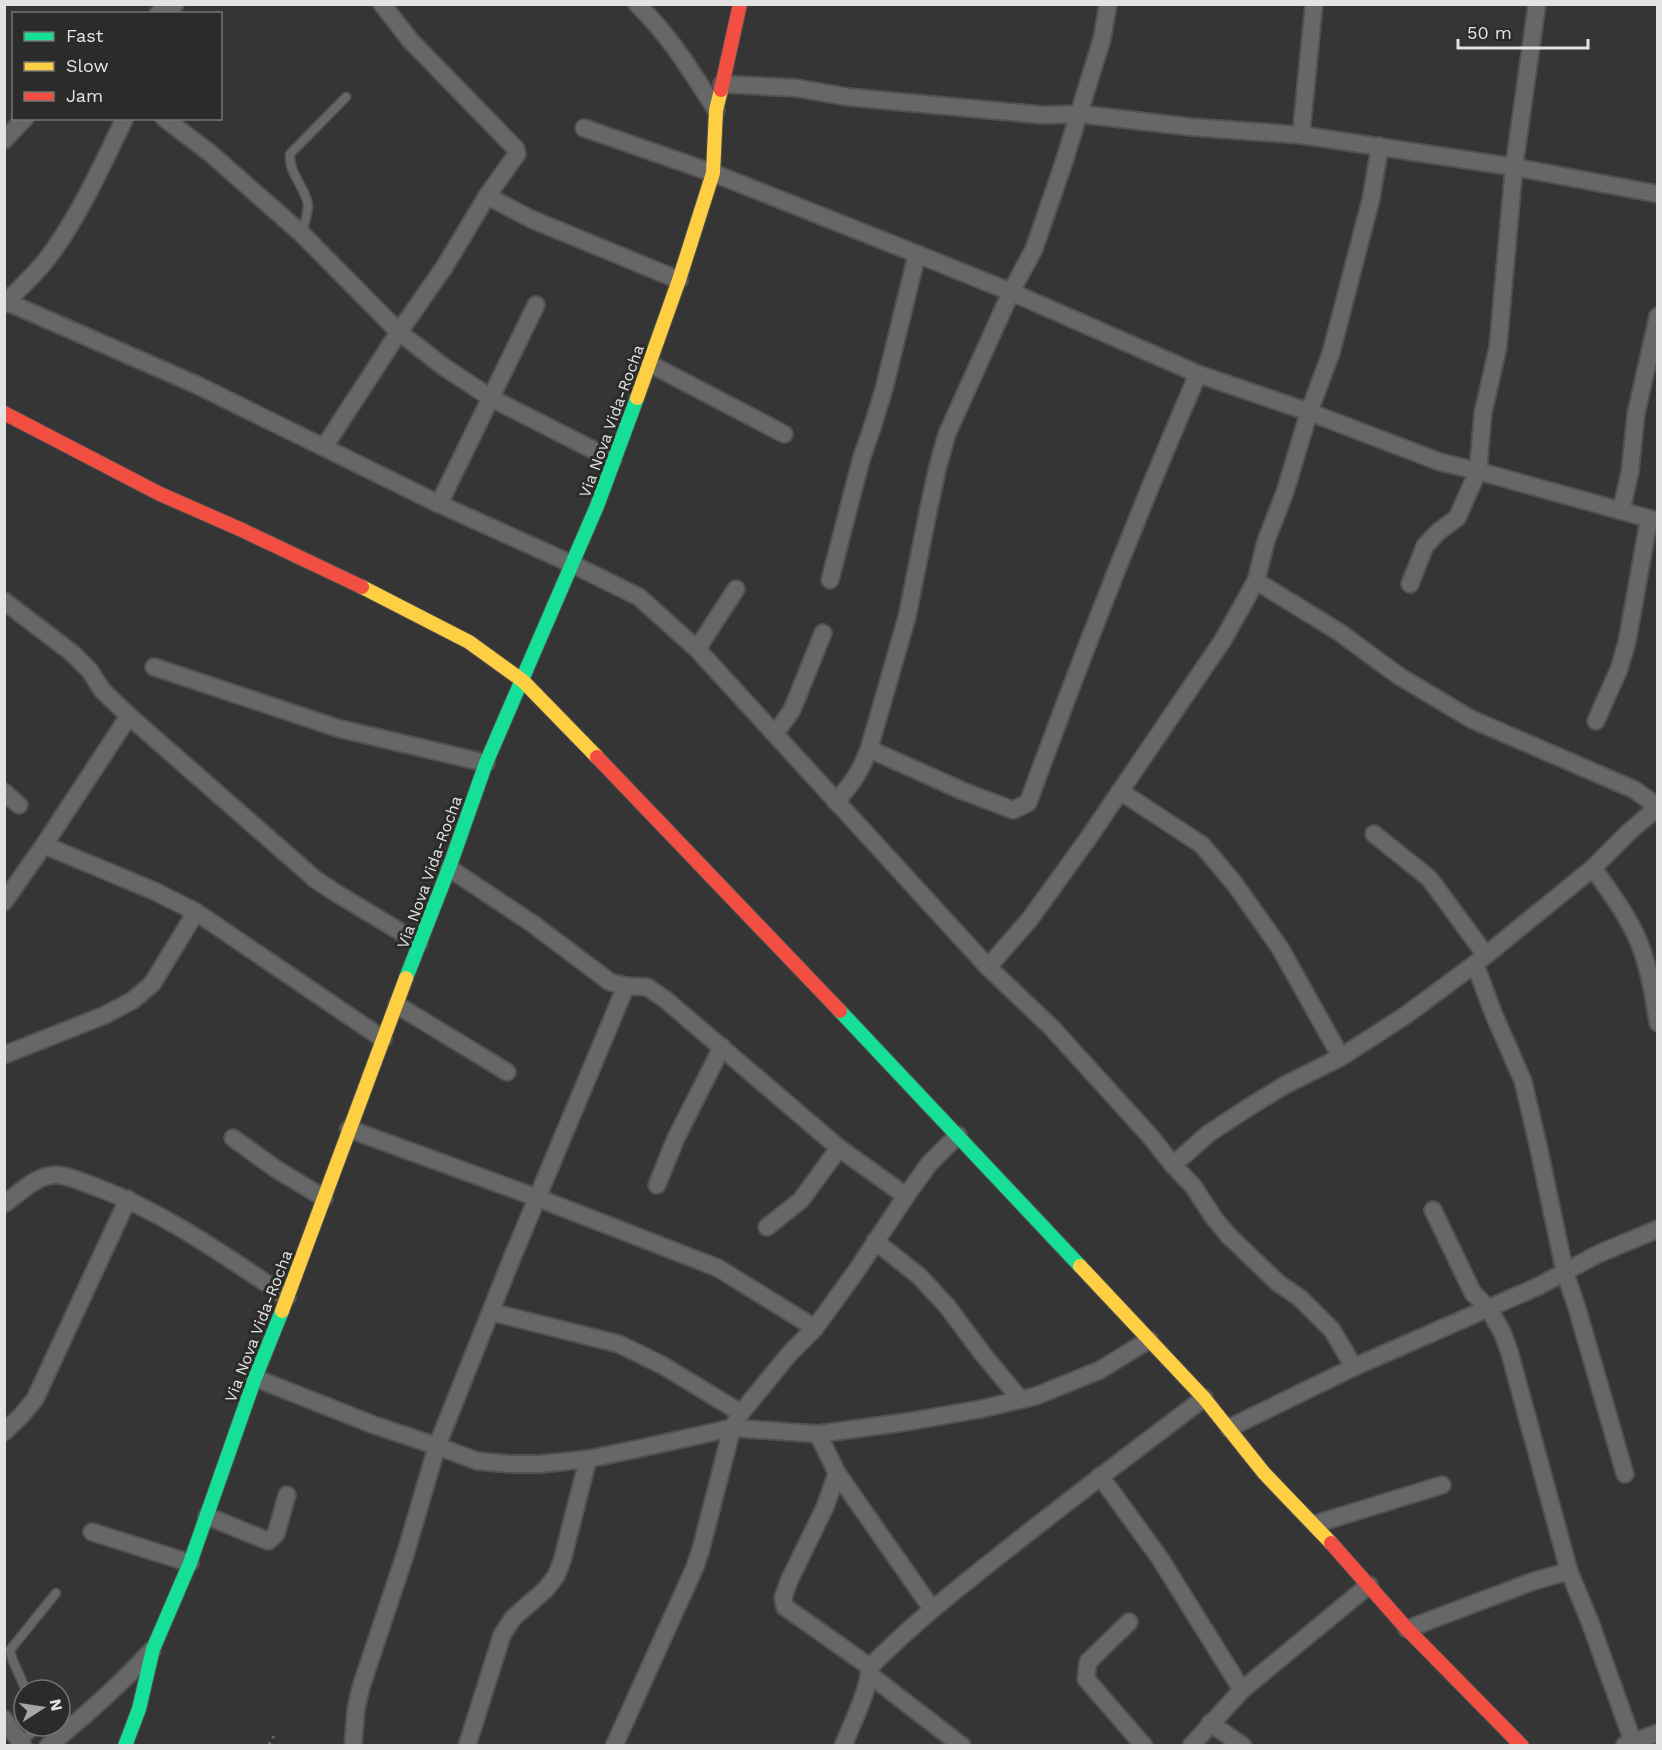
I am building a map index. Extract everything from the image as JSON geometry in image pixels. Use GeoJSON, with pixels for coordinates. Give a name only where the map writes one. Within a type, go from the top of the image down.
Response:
{"type":"FeatureCollection","features":[{"type":"Feature","properties":{"kind":"street"},"geometry":{"type":"LineString","coordinates":[[161,12],[175,4]]}},
{"type":"Feature","properties":{"kind":"street"},"geometry":{"type":"LineString","coordinates":[[324,447],[445,266],[487,196],[517,154],[516,149],[410,40],[382,4]]}},
{"type":"Feature","properties":{"kind":"street"},"geometry":{"type":"LineString","coordinates":[[637,4],[657,23],[678,51],[716,110]]}},
{"type":"Feature","properties":{"kind":"street","name":"Via Nova Vida-Rocha"},"geometry":{"type":"LineString","coordinates":[[125,1746],[139,1709],[153,1649],[190,1563],[255,1378],[449,868],[486,763],[597,506],[650,364],[713,173],[716,110],[740,4]]}},
{"type":"Feature","properties":{"kind":"street"},"geometry":{"type":"LineString","coordinates":[[836,802],[861,770],[869,749],[907,617],[933,486],[947,434],[1011,292],[1034,249],[1102,39],[1108,4]]}},
{"type":"Feature","properties":{"kind":"street"},"geometry":{"type":"LineString","coordinates":[[1301,135],[1314,4]]}},
{"type":"Feature","properties":{"kind":"street"},"geometry":{"type":"LineString","coordinates":[[1410,584],[1425,546],[1439,531],[1457,518],[1478,471],[1483,413],[1498,347],[1514,167],[1537,4]]}},
{"type":"Feature","properties":{"kind":"street"},"geometry":{"type":"LineString","coordinates":[[722,84],[796,88],[848,97],[1042,115],[1079,114],[1191,127],[1301,135],[1514,167],[1658,194]]}},
{"type":"Feature","properties":{"kind":"street"},"geometry":{"type":"LineString","coordinates":[[4,140],[23,120]]}},
{"type":"Feature","properties":{"kind":"street"},"geometry":{"type":"LineString","coordinates":[[124,120],[87,194],[58,242],[43,264],[6,303],[197,385],[439,504],[639,597],[696,649],[988,967],[1052,1028],[1193,1186],[1228,1235],[1278,1283],[1300,1298],[1332,1330],[1354,1367]]}},
{"type":"Feature","properties":{"kind":"street"},"geometry":{"type":"LineString","coordinates":[[167,120],[210,153],[302,234],[399,332],[444,367],[491,398],[613,459]]}},
{"type":"Feature","properties":{"kind":"street"},"geometry":{"type":"LineString","coordinates":[[584,128],[713,173],[917,254],[1011,292],[1198,374],[1309,412],[1440,462],[1653,520],[1627,642],[1619,669],[1596,721]]}},
{"type":"Feature","properties":{"kind":"street"},"geometry":{"type":"LineString","coordinates":[[988,967],[1030,919],[1087,840],[1223,640],[1256,581],[1266,541],[1285,492],[1309,412],[1331,353],[1371,199],[1380,146]]}},
{"type":"Feature","properties":{"kind":"street"},"geometry":{"type":"LineString","coordinates":[[487,196],[567,235],[679,280]]}},
{"type":"Feature","properties":{"kind":"street"},"geometry":{"type":"LineString","coordinates":[[830,580],[861,460],[884,389],[917,254]]}},
{"type":"Feature","properties":{"kind":"street"},"geometry":{"type":"LineString","coordinates":[[439,504],[536,305]]}},
{"type":"Feature","properties":{"kind":"street"},"geometry":{"type":"LineString","coordinates":[[1621,511],[1630,472],[1636,414],[1658,316]]}},
{"type":"Feature","properties":{"kind":"street"},"geometry":{"type":"LineString","coordinates":[[650,364],[784,434]]}},
{"type":"Feature","properties":{"kind":"street"},"geometry":{"type":"LineString","coordinates":[[869,749],[963,791],[1013,810],[1028,803],[1099,614],[1198,374]]}},
{"type":"Feature","properties":{"kind":"street"},"geometry":{"type":"LineString","coordinates":[[4,413],[160,494],[388,599],[469,642],[523,681],[958,1135],[1204,1398],[1264,1473],[1315,1524],[1407,1629],[1522,1746]]}},
{"type":"Feature","properties":{"kind":"street"},"geometry":{"type":"LineString","coordinates":[[1173,1165],[1208,1134],[1258,1101],[1285,1084],[1341,1057],[1406,1015],[1593,868],[1658,807],[1635,790],[1472,719],[1399,676],[1340,632],[1256,581]]}},
{"type":"Feature","properties":{"kind":"street"},"geometry":{"type":"LineString","coordinates":[[696,649],[736,589]]}},
{"type":"Feature","properties":{"kind":"street"},"geometry":{"type":"LineString","coordinates":[[4,601],[72,653],[90,671],[102,690],[129,716],[315,879],[419,943]]}},
{"type":"Feature","properties":{"kind":"street"},"geometry":{"type":"LineString","coordinates":[[775,734],[792,710],[824,633]]}},
{"type":"Feature","properties":{"kind":"street"},"geometry":{"type":"LineString","coordinates":[[154,667],[337,728],[486,763]]}},
{"type":"Feature","properties":{"kind":"street"},"geometry":{"type":"LineString","coordinates":[[4,902],[129,716]]}},
{"type":"Feature","properties":{"kind":"street"},"geometry":{"type":"LineString","coordinates":[[1120,791],[1202,845],[1280,948],[1341,1057]]}},
{"type":"Feature","properties":{"kind":"street"},"geometry":{"type":"LineString","coordinates":[[4,792],[19,805]]}},
{"type":"Feature","properties":{"kind":"street"},"geometry":{"type":"LineString","coordinates":[[1374,834],[1429,878],[1480,959],[1494,1015],[1523,1081],[1565,1273],[1625,1474]]}},
{"type":"Feature","properties":{"kind":"street"},"geometry":{"type":"LineString","coordinates":[[44,845],[154,891],[196,912],[384,1040]]}},
{"type":"Feature","properties":{"kind":"street"},"geometry":{"type":"LineString","coordinates":[[449,868],[533,924],[610,982],[626,986],[647,987],[666,1000],[839,1148],[906,1196]]}},
{"type":"Feature","properties":{"kind":"street"},"geometry":{"type":"LineString","coordinates":[[1593,868],[1624,913],[1638,941],[1653,988],[1658,1023]]}},
{"type":"Feature","properties":{"kind":"street"},"geometry":{"type":"LineString","coordinates":[[4,1055],[105,1015],[133,1000],[152,984],[196,912]]}},
{"type":"Feature","properties":{"kind":"street"},"geometry":{"type":"LineString","coordinates":[[353,1746],[356,1709],[361,1687],[406,1552],[436,1446],[626,986]]}},
{"type":"Feature","properties":{"kind":"street"},"geometry":{"type":"LineString","coordinates":[[397,1005],[507,1072]]}},
{"type":"Feature","properties":{"kind":"street"},"geometry":{"type":"LineString","coordinates":[[657,1185],[676,1138],[722,1047]]}},
{"type":"Feature","properties":{"kind":"street"},"geometry":{"type":"LineString","coordinates":[[349,1129],[538,1198],[718,1268],[815,1328]]}},
{"type":"Feature","properties":{"kind":"street"},"geometry":{"type":"LineString","coordinates":[[614,1746],[695,1568],[736,1420],[790,1353],[815,1328],[929,1164],[958,1135]]}},
{"type":"Feature","properties":{"kind":"street"},"geometry":{"type":"LineString","coordinates":[[233,1138],[276,1169],[324,1198]]}},
{"type":"Feature","properties":{"kind":"street"},"geometry":{"type":"LineString","coordinates":[[767,1227],[801,1200],[839,1148]]}},
{"type":"Feature","properties":{"kind":"street"},"geometry":{"type":"LineString","coordinates":[[4,1204],[45,1176],[58,1175],[72,1179],[128,1199],[185,1230],[287,1297]]}},
{"type":"Feature","properties":{"kind":"street"},"geometry":{"type":"LineString","coordinates":[[4,1432],[35,1399],[128,1199]]}},
{"type":"Feature","properties":{"kind":"street"},"geometry":{"type":"LineString","coordinates":[[1433,1210],[1473,1293],[1489,1309],[1503,1334],[1569,1571],[1590,1622],[1627,1744],[1658,1733]]}},
{"type":"Feature","properties":{"kind":"street"},"geometry":{"type":"LineString","coordinates":[[1229,1428],[1354,1367],[1489,1309],[1565,1273],[1598,1254],[1658,1229]]}},
{"type":"Feature","properties":{"kind":"street"},"geometry":{"type":"LineString","coordinates":[[875,1241],[920,1276],[947,1306],[1020,1399]]}},
{"type":"Feature","properties":{"kind":"street"},"geometry":{"type":"LineString","coordinates":[[491,1312],[619,1344],[662,1365],[736,1420]]}},
{"type":"Feature","properties":{"kind":"street"},"geometry":{"type":"LineString","coordinates":[[255,1378],[374,1425],[477,1461],[500,1464],[540,1464],[588,1459],[637,1449],[736,1420],[818,1434],[906,1422],[981,1408],[1036,1396],[1101,1370],[1149,1340]]}},
{"type":"Feature","properties":{"kind":"street"},"geometry":{"type":"LineString","coordinates":[[843,1746],[870,1671],[932,1609],[1100,1476],[1204,1398]]}},
{"type":"Feature","properties":{"kind":"street"},"geometry":{"type":"LineString","coordinates":[[818,1434],[837,1473],[932,1609]]}},
{"type":"Feature","properties":{"kind":"street"},"geometry":{"type":"LineString","coordinates":[[466,1746],[502,1635],[513,1618],[546,1589],[556,1576],[562,1561],[588,1459]]}},
{"type":"Feature","properties":{"kind":"street"},"geometry":{"type":"LineString","coordinates":[[837,1473],[825,1507],[789,1581],[783,1602],[785,1606],[962,1746]]}},
{"type":"Feature","properties":{"kind":"street"},"geometry":{"type":"LineString","coordinates":[[1100,1476],[1159,1557],[1242,1690]]}},
{"type":"Feature","properties":{"kind":"street"},"geometry":{"type":"LineString","coordinates":[[1315,1524],[1442,1485]]}},
{"type":"Feature","properties":{"kind":"street"},"geometry":{"type":"LineString","coordinates":[[207,1516],[268,1540],[276,1534],[286,1495]]}},
{"type":"Feature","properties":{"kind":"street"},"geometry":{"type":"LineString","coordinates":[[92,1532],[190,1563]]}},
{"type":"Feature","properties":{"kind":"street"},"geometry":{"type":"LineString","coordinates":[[1407,1629],[1534,1581],[1569,1571]]}},
{"type":"Feature","properties":{"kind":"street"},"geometry":{"type":"LineString","coordinates":[[1191,1746],[1242,1690],[1369,1585]]}},
{"type":"Feature","properties":{"kind":"street"},"geometry":{"type":"LineString","coordinates":[[1129,1622],[1088,1662],[1086,1679],[1144,1746]]}},
{"type":"Feature","properties":{"kind":"street"},"geometry":{"type":"LineString","coordinates":[[48,1746],[129,1676],[153,1649]]}},
{"type":"Feature","properties":{"kind":"street"},"geometry":{"type":"LineString","coordinates":[[4,1719],[21,1744]]}},
{"type":"Feature","properties":{"kind":"street"},"geometry":{"type":"LineString","coordinates":[[1210,1723],[1243,1746]]}},
{"type":"Feature","properties":{"kind":"lane"},"geometry":{"type":"LineString","coordinates":[[302,234],[308,205],[304,192],[289,165],[290,154],[346,98]]}},
{"type":"Feature","properties":{"kind":"lane"},"geometry":{"type":"LineString","coordinates":[[21,1678],[10,1650],[56,1593]]}},
{"type":"Feature","properties":{"kind":"path"},"geometry":{"type":"LineString","coordinates":[[268,1746],[274,1736]]}},
{"type":"Feature","properties":{"kind":"traffic: fast"},"geometry":{"type":"LineString","coordinates":[[406,978],[449,868],[486,763],[597,506],[637,398]]}},
{"type":"Feature","properties":{"kind":"traffic: fast"},"geometry":{"type":"LineString","coordinates":[[840,1011],[1080,1266]]}},
{"type":"Feature","properties":{"kind":"traffic: fast"},"geometry":{"type":"LineString","coordinates":[[125,1746],[139,1709],[153,1649],[190,1563],[255,1378],[282,1311]]}},
{"type":"Feature","properties":{"kind":"traffic: slow"},"geometry":{"type":"LineString","coordinates":[[637,398],[679,280],[713,173],[716,110],[721,90]]}},
{"type":"Feature","properties":{"kind":"traffic: slow"},"geometry":{"type":"LineString","coordinates":[[362,587],[469,642],[523,681],[597,757]]}},
{"type":"Feature","properties":{"kind":"traffic: slow"},"geometry":{"type":"LineString","coordinates":[[282,1311],[406,978]]}},
{"type":"Feature","properties":{"kind":"traffic: slow"},"geometry":{"type":"LineString","coordinates":[[1080,1266],[1204,1398],[1264,1473],[1331,1543]]}},
{"type":"Feature","properties":{"kind":"traffic: jam"},"geometry":{"type":"LineString","coordinates":[[721,90],[740,4]]}},
{"type":"Feature","properties":{"kind":"traffic: jam"},"geometry":{"type":"LineString","coordinates":[[4,413],[160,494],[362,587]]}},
{"type":"Feature","properties":{"kind":"traffic: jam"},"geometry":{"type":"LineString","coordinates":[[597,757],[840,1011]]}},
{"type":"Feature","properties":{"kind":"traffic: jam"},"geometry":{"type":"LineString","coordinates":[[1331,1543],[1407,1629],[1522,1746]]}}]}
